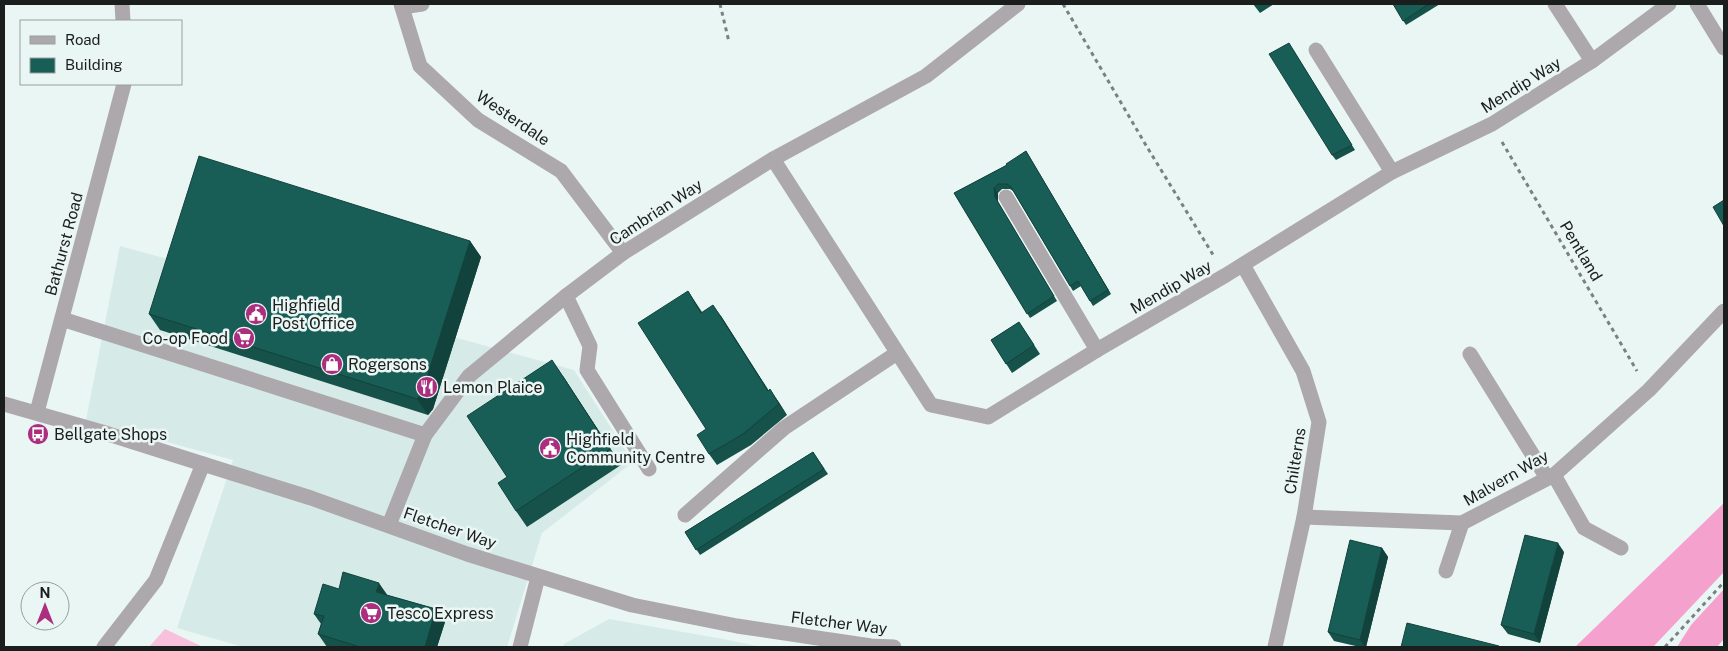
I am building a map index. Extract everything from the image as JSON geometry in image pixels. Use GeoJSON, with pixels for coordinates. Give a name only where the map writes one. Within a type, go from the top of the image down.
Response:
{"type":"FeatureCollection","features":[{"type":"Feature","properties":{"kind":"street"},"geometry":{"type":"LineString","coordinates":[[122,4],[123,20]]}},
{"type":"Feature","properties":{"kind":"street"},"geometry":{"type":"LineString","coordinates":[[402,6],[422,4]]}},
{"type":"Feature","properties":{"kind":"street","name":"Cambrian Way"},"geometry":{"type":"LineString","coordinates":[[389,525],[425,435],[469,376],[566,296],[623,253],[773,159],[926,76],[1018,4]]}},
{"type":"Feature","properties":{"kind":"street"},"geometry":{"type":"LineString","coordinates":[[1555,4],[1592,61]]}},
{"type":"Feature","properties":{"kind":"street","name":"Mendip Way"},"geometry":{"type":"LineString","coordinates":[[773,159],[931,405],[988,416],[1243,265],[1392,172],[1492,124],[1592,61],[1668,4]]}},
{"type":"Feature","properties":{"kind":"street"},"geometry":{"type":"LineString","coordinates":[[1697,4],[1724,48]]}},
{"type":"Feature","properties":{"kind":"street","name":"Westerdale"},"geometry":{"type":"LineString","coordinates":[[402,6],[420,66],[478,120],[562,171],[623,253]]}},
{"type":"Feature","properties":{"kind":"street"},"geometry":{"type":"LineString","coordinates":[[1316,50],[1392,172]]}},
{"type":"Feature","properties":{"kind":"street","name":"Bathurst Road"},"geometry":{"type":"LineString","coordinates":[[37,412],[124,85]]}},
{"type":"Feature","properties":{"kind":"street"},"geometry":{"type":"LineString","coordinates":[[1006,197],[1098,350]]}},
{"type":"Feature","properties":{"kind":"street","name":"Chilterns"},"geometry":{"type":"LineString","coordinates":[[1243,265],[1303,371],[1319,422],[1304,517],[1276,647]]}},
{"type":"Feature","properties":{"kind":"street"},"geometry":{"type":"LineString","coordinates":[[566,296],[590,346],[587,370],[649,469]]}},
{"type":"Feature","properties":{"kind":"street","name":"Malvern Way"},"geometry":{"type":"LineString","coordinates":[[1304,517],[1462,524],[1550,476],[1649,390],[1724,311]]}},
{"type":"Feature","properties":{"kind":"street"},"geometry":{"type":"LineString","coordinates":[[62,319],[425,435]]}},
{"type":"Feature","properties":{"kind":"street"},"geometry":{"type":"LineString","coordinates":[[685,515],[784,428],[897,353]]}},
{"type":"Feature","properties":{"kind":"street"},"geometry":{"type":"LineString","coordinates":[[1470,354],[1584,528],[1621,548]]}},
{"type":"Feature","properties":{"kind":"street","name":"Fletcher Way"},"geometry":{"type":"LineString","coordinates":[[4,404],[37,412],[203,464],[389,525],[467,554],[632,605],[737,626],[871,646],[894,647]]}},
{"type":"Feature","properties":{"kind":"street"},"geometry":{"type":"LineString","coordinates":[[104,647],[156,580],[203,464]]}},
{"type":"Feature","properties":{"kind":"street"},"geometry":{"type":"LineString","coordinates":[[1446,571],[1462,524]]}},
{"type":"Feature","properties":{"kind":"street"},"geometry":{"type":"LineString","coordinates":[[520,647],[538,576]]}},
{"type":"Feature","properties":{"kind":"path"},"geometry":{"type":"LineString","coordinates":[[720,4],[729,42]]}},
{"type":"Feature","properties":{"kind":"path"},"geometry":{"type":"LineString","coordinates":[[1063,4],[1146,147],[1226,275]]}},
{"type":"Feature","properties":{"kind":"path","name":"Pentland"},"geometry":{"type":"LineString","coordinates":[[1492,124],[1649,390]]}},
{"type":"Feature","properties":{"kind":"path"},"geometry":{"type":"LineString","coordinates":[[1665,647],[1724,582]]}},
{"type":"Feature","properties":{"kind":"shaded area"},"geometry":{"type":"Polygon","coordinates":[[[120,246],[574,370],[633,462],[542,533],[507,647],[243,647],[177,628],[233,460],[86,420],[120,246]]]}},
{"type":"Feature","properties":{"kind":"shaded area"},"geometry":{"type":"Polygon","coordinates":[[[1724,503],[1724,572],[1653,647],[1575,647],[1724,503]]]}},
{"type":"Feature","properties":{"kind":"shaded area"},"geometry":{"type":"Polygon","coordinates":[[[1724,589],[1724,639],[1717,647],[1677,647],[1691,625],[1724,589]]]}},
{"type":"Feature","properties":{"kind":"shaded area"},"geometry":{"type":"Polygon","coordinates":[[[609,619],[762,647],[563,647],[564,644],[609,619]]]}},
{"type":"Feature","properties":{"kind":"shaded area"},"geometry":{"type":"Polygon","coordinates":[[[165,629],[203,647],[149,647],[165,629]]]}},
{"type":"Feature","properties":{"kind":"building"},"geometry":{"type":"Polygon","coordinates":[[[1393,4],[1429,4],[1403,21],[1393,4]]]}},
{"type":"Feature","properties":{"kind":"building"},"geometry":{"type":"Polygon","coordinates":[[[1289,43],[1352,145],[1332,155],[1269,54],[1289,43]]]}},
{"type":"Feature","properties":{"kind":"building"},"geometry":{"type":"Polygon","coordinates":[[[1026,151],[1108,290],[1090,301],[1078,281],[1070,286],[1011,187],[1007,184],[998,184],[994,188],[995,197],[1054,296],[1027,314],[954,193],[1007,165],[1026,151]]]}},
{"type":"Feature","properties":{"kind":"building"},"geometry":{"type":"Polygon","coordinates":[[[199,156],[470,241],[422,393],[417,399],[149,314],[199,156]]]}},
{"type":"Feature","properties":{"kind":"building"},"geometry":{"type":"Polygon","coordinates":[[[1724,200],[1724,226],[1713,207],[1724,200]]]}},
{"type":"Feature","properties":{"kind":"building"},"geometry":{"type":"Polygon","coordinates":[[[688,291],[701,313],[713,305],[768,391],[770,389],[779,404],[743,434],[709,454],[697,435],[706,429],[638,323],[688,291]]]}},
{"type":"Feature","properties":{"kind":"building"},"geometry":{"type":"Polygon","coordinates":[[[1019,322],[1034,345],[1006,364],[991,340],[1019,322]]]}},
{"type":"Feature","properties":{"kind":"building","name":"Highfield Community Centre"},"geometry":{"type":"Polygon","coordinates":[[[552,360],[610,449],[516,511],[498,483],[507,477],[467,416],[552,360]]]}},
{"type":"Feature","properties":{"kind":"building"},"geometry":{"type":"Polygon","coordinates":[[[813,452],[824,469],[696,550],[685,532],[813,452]]]}},
{"type":"Feature","properties":{"kind":"building"},"geometry":{"type":"Polygon","coordinates":[[[1525,535],[1558,543],[1534,634],[1501,625],[1525,535]]]}},
{"type":"Feature","properties":{"kind":"building"},"geometry":{"type":"Polygon","coordinates":[[[1350,540],[1382,548],[1360,640],[1328,632],[1350,540]]]}},
{"type":"Feature","properties":{"kind":"building","name":"Tesco Express"},"geometry":{"type":"Polygon","coordinates":[[[343,572],[379,583],[376,592],[436,609],[425,647],[357,647],[318,634],[324,616],[314,614],[323,584],[339,589],[343,572]]]}},
{"type":"Feature","properties":{"kind":"building"},"geometry":{"type":"Polygon","coordinates":[[[1407,623],[1499,646],[1499,647],[1401,647],[1407,623]]]}},
{"type":"Feature","properties":{"kind":"place","name":"Highfield Post Office"},"geometry":{"type":"Point","coordinates":[256,314]}},
{"type":"Feature","properties":{"kind":"place","name":"Co-op Food"},"geometry":{"type":"Point","coordinates":[244,338]}},
{"type":"Feature","properties":{"kind":"place","name":"Rogersons"},"geometry":{"type":"Point","coordinates":[332,364]}},
{"type":"Feature","properties":{"kind":"place","name":"Lemon Plaice"},"geometry":{"type":"Point","coordinates":[427,387]}},
{"type":"Feature","properties":{"kind":"place","name":"Bellgate Shops"},"geometry":{"type":"Point","coordinates":[38,434]}},
{"type":"Feature","properties":{"kind":"place","name":"Highfield Community Centre"},"geometry":{"type":"Point","coordinates":[550,448]}},
{"type":"Feature","properties":{"kind":"place","name":"Tesco Express"},"geometry":{"type":"Point","coordinates":[371,613]}}]}
